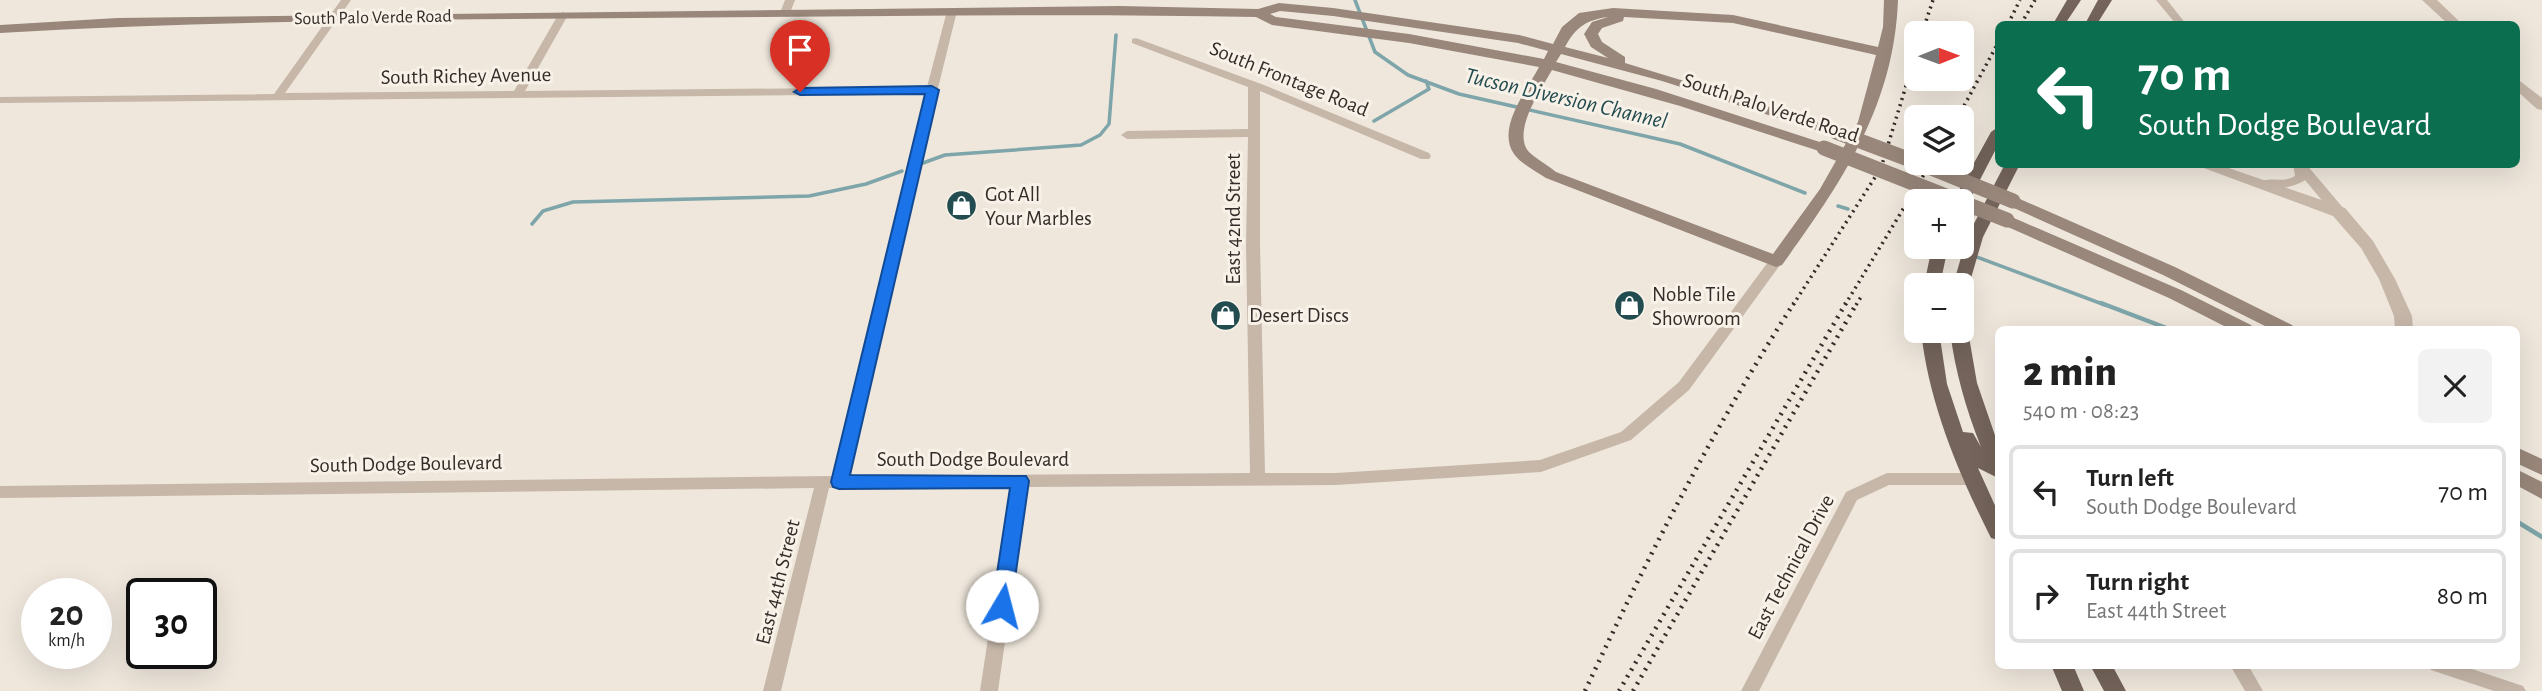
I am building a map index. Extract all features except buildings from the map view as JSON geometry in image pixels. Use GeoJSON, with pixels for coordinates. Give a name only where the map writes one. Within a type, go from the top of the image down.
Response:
{"type":"FeatureCollection","features":[{"type":"Feature","properties":{"kind":"main road"},"geometry":{"type":"LineString","coordinates":[[1884,53],[1742,21],[1613,12],[1584,16],[1567,30],[1547,64],[1519,117],[1516,139],[1521,153],[1551,175],[1776,261],[1827,191],[1865,122],[1884,53],[1890,27],[1891,0]]}},
{"type":"Feature","properties":{"kind":"main road"},"geometry":{"type":"LineString","coordinates":[[2061,21],[2074,0]]}},
{"type":"Feature","properties":{"kind":"main road"},"geometry":{"type":"LineString","coordinates":[[2093,21],[2105,0]]}},
{"type":"Feature","properties":{"kind":"main road","name":"South Palo Verde Road"},"geometry":{"type":"LineString","coordinates":[[0,20],[117,22],[563,15],[788,6],[952,11],[1174,10],[1259,13],[1279,7],[1390,19],[1557,47],[1836,132],[1904,157]]}},
{"type":"Feature","properties":{"kind":"main road","name":"South Palo Verde Road"},"geometry":{"type":"LineString","coordinates":[[1259,13],[1272,21],[1406,37],[1547,64],[1717,112],[1824,148],[2007,220],[2175,294],[2239,326]]}},
{"type":"Feature","properties":{"kind":"main road"},"geometry":{"type":"LineString","coordinates":[[1633,68],[1595,44],[1591,34],[1597,25],[1611,19],[1642,13]]}},
{"type":"Feature","properties":{"kind":"main road","name":"South Palo Verde Road"},"geometry":{"type":"LineString","coordinates":[[0,29],[117,22]]}},
{"type":"Feature","properties":{"kind":"main road"},"geometry":{"type":"LineString","coordinates":[[1967,189],[1995,138]]}},
{"type":"Feature","properties":{"kind":"main road"},"geometry":{"type":"LineString","coordinates":[[1964,273],[1975,237],[2011,168]]}},
{"type":"Feature","properties":{"kind":"main road","name":"South Palo Verde Road"},"geometry":{"type":"LineString","coordinates":[[1950,175],[2169,271],[2280,326]]}},
{"type":"Feature","properties":{"kind":"main road"},"geometry":{"type":"LineString","coordinates":[[1934,343],[1940,393],[1957,444],[1995,525]]}},
{"type":"Feature","properties":{"kind":"main road"},"geometry":{"type":"LineString","coordinates":[[1936,343],[1947,387],[1970,445],[1985,465],[1995,470]]}},
{"type":"Feature","properties":{"kind":"main road"},"geometry":{"type":"LineString","coordinates":[[1960,343],[1974,405],[1995,458]]}},
{"type":"Feature","properties":{"kind":"main road"},"geometry":{"type":"LineString","coordinates":[[2520,456],[2542,468]]}},
{"type":"Feature","properties":{"kind":"main road"},"geometry":{"type":"LineString","coordinates":[[2520,478],[2542,491]]}},
{"type":"Feature","properties":{"kind":"main road"},"geometry":{"type":"LineString","coordinates":[[2055,669],[2063,691]]}},
{"type":"Feature","properties":{"kind":"main road"},"geometry":{"type":"LineString","coordinates":[[2064,669],[2073,691]]}},
{"type":"Feature","properties":{"kind":"main road"},"geometry":{"type":"LineString","coordinates":[[2097,669],[2107,691]]}},
{"type":"Feature","properties":{"kind":"main road"},"geometry":{"type":"LineString","coordinates":[[2103,669],[2115,691]]}},
{"type":"Feature","properties":{"kind":"street"},"geometry":{"type":"LineString","coordinates":[[276,97],[346,0]]}},
{"type":"Feature","properties":{"kind":"street"},"geometry":{"type":"LineString","coordinates":[[2161,0],[2178,21]]}},
{"type":"Feature","properties":{"kind":"street"},"geometry":{"type":"LineString","coordinates":[[2429,0],[2452,21]]}},
{"type":"Feature","properties":{"kind":"street","name":"East 44th Street"},"geometry":{"type":"LineString","coordinates":[[772,691],[831,482],[952,11]]}},
{"type":"Feature","properties":{"kind":"street"},"geometry":{"type":"LineString","coordinates":[[517,95],[563,15]]}},
{"type":"Feature","properties":{"kind":"street","name":"South Frontage Road"},"geometry":{"type":"LineString","coordinates":[[1136,41],[1254,85],[1425,156]]}},
{"type":"Feature","properties":{"kind":"street","name":"East 42nd Street"},"geometry":{"type":"LineString","coordinates":[[1254,85],[1253,250],[1258,479]]}},
{"type":"Feature","properties":{"kind":"street"},"geometry":{"type":"LineString","coordinates":[[2520,86],[2542,106]]}},
{"type":"Feature","properties":{"kind":"street","name":"South Richey Avenue"},"geometry":{"type":"LineString","coordinates":[[0,100],[932,90]]}},
{"type":"Feature","properties":{"kind":"street"},"geometry":{"type":"LineString","coordinates":[[1127,135],[1254,133]]}},
{"type":"Feature","properties":{"kind":"street"},"geometry":{"type":"LineString","coordinates":[[2211,168],[2339,212]]}},
{"type":"Feature","properties":{"kind":"street"},"geometry":{"type":"LineString","coordinates":[[2257,184],[2293,183],[2301,177],[2300,168]]}},
{"type":"Feature","properties":{"kind":"street"},"geometry":{"type":"LineString","coordinates":[[2302,168],[2367,245],[2387,279],[2403,316],[2404,326]]}},
{"type":"Feature","properties":{"kind":"street","name":"South Dodge Boulevard"},"geometry":{"type":"LineString","coordinates":[[0,492],[1401,477],[1541,466],[1626,436],[1685,386],[1776,261]]}},
{"type":"Feature","properties":{"kind":"street","name":"East Technical Drive"},"geometry":{"type":"LineString","coordinates":[[1750,691],[1852,496],[1887,479],[1974,479]]}},
{"type":"Feature","properties":{"kind":"street"},"geometry":{"type":"LineString","coordinates":[[989,691],[1020,481]]}},
{"type":"Feature","properties":{"kind":"street"},"geometry":{"type":"LineString","coordinates":[[2241,669],[2254,691]]}},
{"type":"Feature","properties":{"kind":"street"},"geometry":{"type":"LineString","coordinates":[[2446,669],[2486,686],[2517,691]]}},
{"type":"Feature","properties":{"kind":"street"},"geometry":{"type":"LineString","coordinates":[[2475,669],[2486,686]]}},
{"type":"Feature","properties":{"kind":"waterway","name":"Tucson Diversion Channel"},"geometry":{"type":"LineString","coordinates":[[1355,0],[1375,52],[1408,75],[1426,82]]}},
{"type":"Feature","properties":{"kind":"waterway"},"geometry":{"type":"LineString","coordinates":[[923,163],[945,155],[1081,145],[1100,135],[1109,124],[1116,35]]}},
{"type":"Feature","properties":{"kind":"waterway"},"geometry":{"type":"LineString","coordinates":[[1374,121],[1429,89],[1426,82]]}},
{"type":"Feature","properties":{"kind":"waterway","name":"Tucson Diversion Channel"},"geometry":{"type":"LineString","coordinates":[[1426,82],[1459,94],[1680,144],[1805,193]]}},
{"type":"Feature","properties":{"kind":"waterway"},"geometry":{"type":"LineString","coordinates":[[532,224],[543,211],[573,202],[809,196],[866,184],[902,171]]}},
{"type":"Feature","properties":{"kind":"waterway"},"geometry":{"type":"LineString","coordinates":[[1838,206],[1848,209]]}},
{"type":"Feature","properties":{"kind":"waterway","name":"Tucson Diversion Channel"},"geometry":{"type":"LineString","coordinates":[[1974,256],[2105,305]]}},
{"type":"Feature","properties":{"kind":"waterway","name":"Tucson Diversion Channel"},"geometry":{"type":"LineString","coordinates":[[2101,303],[2161,326]]}},
{"type":"Feature","properties":{"kind":"waterway","name":"Tucson Diversion Channel"},"geometry":{"type":"LineString","coordinates":[[2520,523],[2542,537]]}},
{"type":"Feature","properties":{"kind":"railway"},"geometry":{"type":"LineString","coordinates":[[1926,21],[1933,0]]}},
{"type":"Feature","properties":{"kind":"railway"},"geometry":{"type":"LineString","coordinates":[[2010,21],[2020,0]]}},
{"type":"Feature","properties":{"kind":"railway"},"geometry":{"type":"LineString","coordinates":[[2023,21],[2035,0]]}},
{"type":"Feature","properties":{"kind":"railway"},"geometry":{"type":"LineString","coordinates":[[1964,105],[1995,49]]}},
{"type":"Feature","properties":{"kind":"railway"},"geometry":{"type":"LineString","coordinates":[[1793,305],[1881,168],[1904,91]]}},
{"type":"Feature","properties":{"kind":"railway"},"geometry":{"type":"LineString","coordinates":[[1845,305],[1924,175]]}},
{"type":"Feature","properties":{"kind":"railway"},"geometry":{"type":"LineString","coordinates":[[1856,305],[1861,297]]}},
{"type":"Feature","properties":{"kind":"railway"},"geometry":{"type":"LineString","coordinates":[[1585,691],[1709,445],[1794,303]]}},
{"type":"Feature","properties":{"kind":"railway"},"geometry":{"type":"LineString","coordinates":[[1619,691],[1846,303]]}},
{"type":"Feature","properties":{"kind":"railway"},"geometry":{"type":"LineString","coordinates":[[1633,691],[1857,303]]}},
{"type":"Feature","properties":{"kind":"place","name":"Got All Your Marbles"},"geometry":{"type":"Point","coordinates":[962,206]}},
{"type":"Feature","properties":{"kind":"place","name":"Noble Tile Showroom"},"geometry":{"type":"Point","coordinates":[1629,306]}},
{"type":"Feature","properties":{"kind":"place","name":"Desert Discs"},"geometry":{"type":"Point","coordinates":[1226,315]}},
{"type":"Feature","properties":{"kind":"route"},"geometry":{"type":"LineString","coordinates":[[800,92],[932,90],[839,482],[1020,481],[1002,606]]}}]}
